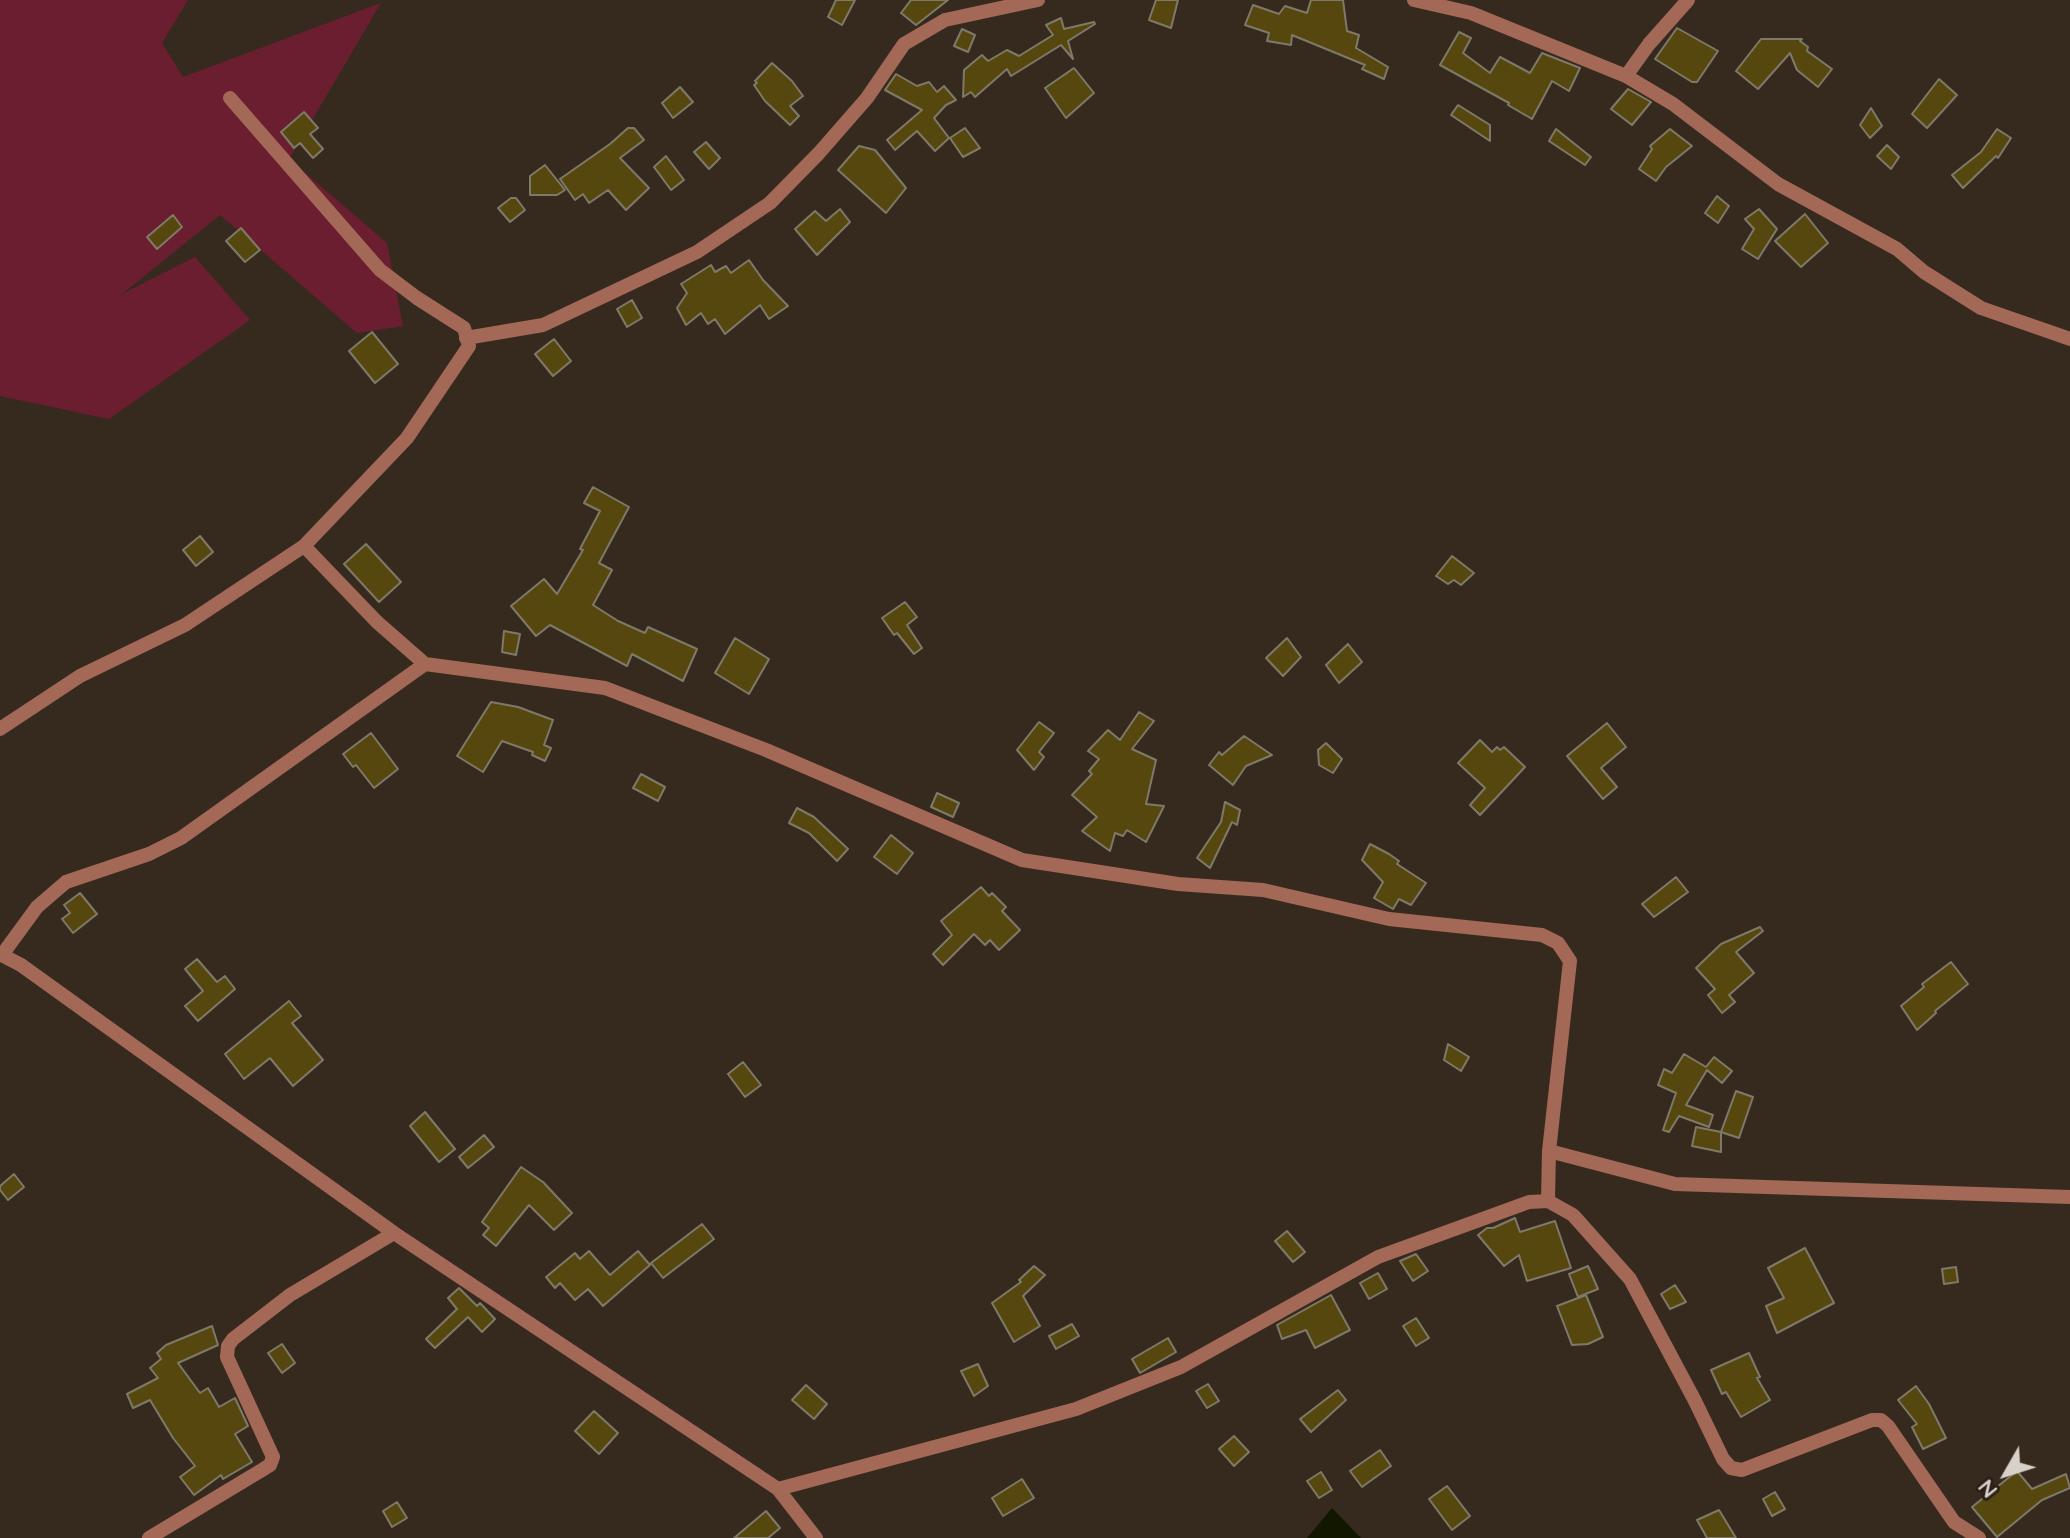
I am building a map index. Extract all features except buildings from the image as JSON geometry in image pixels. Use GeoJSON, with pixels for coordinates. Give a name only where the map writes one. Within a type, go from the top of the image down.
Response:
{"type":"FeatureCollection","features":[{"type":"Feature","properties":{"kind":"street"},"geometry":{"type":"LineString","coordinates":[[466,338],[543,325],[697,252],[770,203],[790,183],[867,98],[904,44],[945,20],[1038,0]]}},
{"type":"Feature","properties":{"kind":"street"},"geometry":{"type":"LineString","coordinates":[[1414,0],[1471,13],[1626,76],[1673,104],[1778,184],[1897,249],[1924,272],[1981,308],[2070,339]]}},
{"type":"Feature","properties":{"kind":"street"},"geometry":{"type":"LineString","coordinates":[[1626,76],[1649,44],[1688,0]]}},
{"type":"Feature","properties":{"kind":"street"},"geometry":{"type":"LineString","coordinates":[[0,729],[80,676],[185,625],[304,546],[407,438],[469,346],[464,328],[380,270],[230,98]]}},
{"type":"Feature","properties":{"kind":"street"},"geometry":{"type":"LineString","coordinates":[[304,546],[377,622],[425,664],[605,688],[766,750],[1022,860],[1178,884],[1263,890],[1389,919],[1542,935],[1558,943],[1570,961],[1549,1151],[1548,1201]]}},
{"type":"Feature","properties":{"kind":"street"},"geometry":{"type":"LineString","coordinates":[[425,664],[181,838],[149,854],[66,882],[37,907],[1,955],[21,965],[394,1233],[778,1489],[816,1538]]}},
{"type":"Feature","properties":{"kind":"street"},"geometry":{"type":"LineString","coordinates":[[1549,1151],[1675,1184],[2070,1197]]}},
{"type":"Feature","properties":{"kind":"street"},"geometry":{"type":"LineString","coordinates":[[778,1489],[1076,1409],[1181,1367],[1378,1257],[1529,1202],[1548,1201],[1573,1215],[1630,1279],[1723,1459],[1731,1468],[1742,1470],[1872,1420],[1881,1420],[1954,1522],[1979,1538]]}},
{"type":"Feature","properties":{"kind":"street"},"geometry":{"type":"LineString","coordinates":[[149,1538],[270,1465],[273,1457],[227,1357],[228,1346],[233,1339],[290,1295],[394,1233]]}},
{"type":"Feature","properties":{"kind":"shaded area"},"geometry":{"type":"Polygon","coordinates":[[[0,0],[188,0],[162,43],[183,77],[381,3],[289,159],[387,243],[403,326],[357,333],[220,215],[122,294],[195,257],[250,320],[109,419],[0,396],[0,0]]]}},
{"type":"Feature","properties":{"kind":"shaded area"},"geometry":{"type":"Polygon","coordinates":[[[1332,1508],[1361,1538],[1307,1538],[1332,1508]]]}}]}
